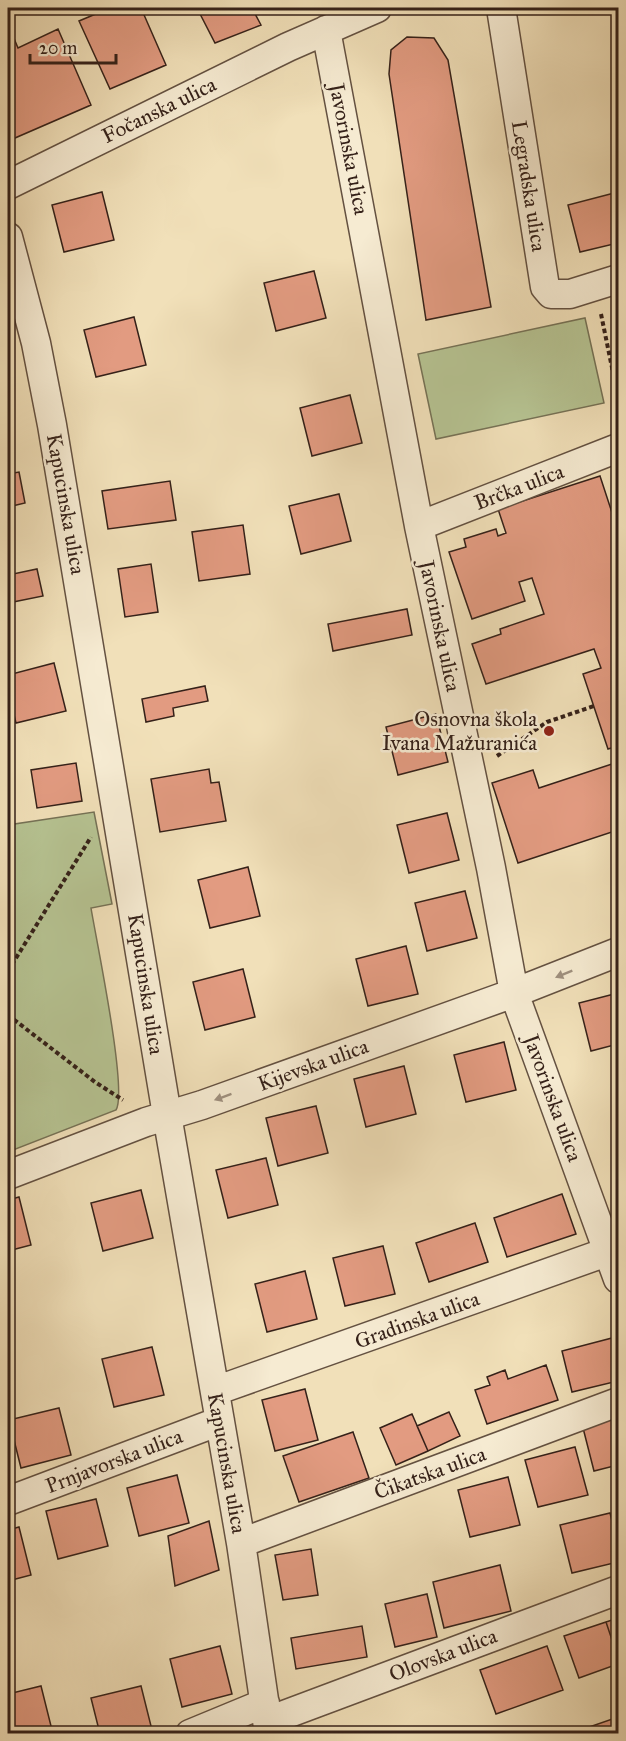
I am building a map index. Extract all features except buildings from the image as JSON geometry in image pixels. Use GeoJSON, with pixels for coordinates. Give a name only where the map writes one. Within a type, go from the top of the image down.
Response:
{"type":"FeatureCollection","features":[{"type":"Feature","properties":{"kind":"street","name":"Fočanska ulica"},"geometry":{"type":"LineString","coordinates":[[8,185],[288,46],[377,8]]}},
{"type":"Feature","properties":{"kind":"street","name":"Legradska ulica"},"geometry":{"type":"LineString","coordinates":[[503,8],[545,287],[551,294],[570,294],[618,279]]}},
{"type":"Feature","properties":{"kind":"street","name":"Javorinska ulica"},"geometry":{"type":"LineString","coordinates":[[326,30],[419,526],[514,993],[614,1249],[618,1279]]}},
{"type":"Feature","properties":{"kind":"street","name":"Kapucinska ulica"},"geometry":{"type":"LineString","coordinates":[[8,237],[36,343],[52,425],[241,1543],[267,1719]]}},
{"type":"Feature","properties":{"kind":"street","name":"Brčka ulica"},"geometry":{"type":"LineString","coordinates":[[419,526],[618,448]]}},
{"type":"Feature","properties":{"kind":"street","name":"Kijevska ulica"},"geometry":{"type":"LineString","coordinates":[[8,1175],[167,1115],[202,1105],[514,993],[618,952]]}},
{"type":"Feature","properties":{"kind":"street","name":"Gradinska ulica"},"geometry":{"type":"LineString","coordinates":[[215,1391],[614,1249]]}},
{"type":"Feature","properties":{"kind":"street","name":"Čikatska ulica"},"geometry":{"type":"LineString","coordinates":[[241,1543],[618,1402]]}},
{"type":"Feature","properties":{"kind":"street","name":"Prnjavorska ulica"},"geometry":{"type":"LineString","coordinates":[[8,1501],[220,1421]]}},
{"type":"Feature","properties":{"kind":"street","name":"Olovska ulica"},"geometry":{"type":"LineString","coordinates":[[190,1734],[267,1719],[618,1590]]}},
{"type":"Feature","properties":{"kind":"path"},"geometry":{"type":"LineString","coordinates":[[579,292],[599,306],[618,397]]}},
{"type":"Feature","properties":{"kind":"path"},"geometry":{"type":"LineString","coordinates":[[489,762],[547,722],[594,706]]}},
{"type":"Feature","properties":{"kind":"path"},"geometry":{"type":"LineString","coordinates":[[8,971],[96,829]]}},
{"type":"Feature","properties":{"kind":"path"},"geometry":{"type":"LineString","coordinates":[[8,1015],[95,1082],[130,1104]]}},
{"type":"Feature","properties":{"kind":"green space"},"geometry":{"type":"Polygon","coordinates":[[[585,318],[604,403],[436,439],[418,354],[585,318]]]}},
{"type":"Feature","properties":{"kind":"green space"},"geometry":{"type":"Polygon","coordinates":[[[94,812],[112,904],[91,908],[115,1046],[119,1097],[116,1110],[8,1152],[8,825],[94,812]]]}},
{"type":"Feature","properties":{"kind":"place","name":"Osnovna škola Ivana Mažuranića"},"geometry":{"type":"Point","coordinates":[549,731]}}]}
